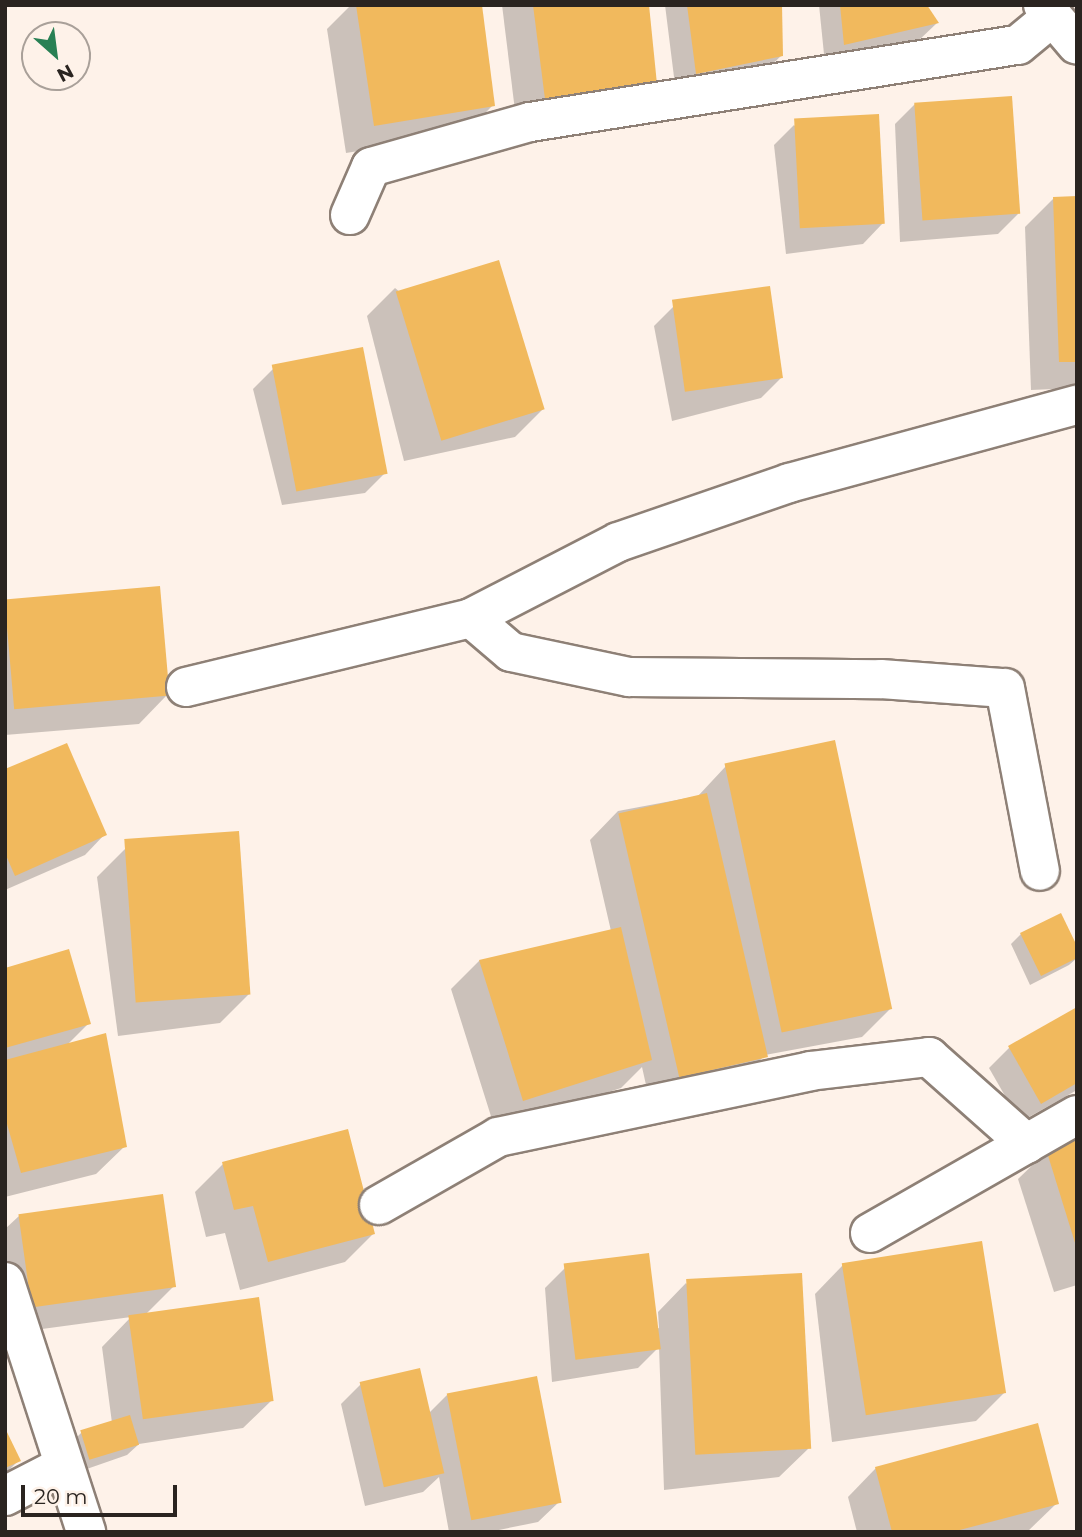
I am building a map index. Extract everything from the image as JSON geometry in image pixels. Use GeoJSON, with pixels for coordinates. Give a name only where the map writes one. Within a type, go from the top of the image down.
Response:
{"type":"FeatureCollection","features":[{"type":"Feature","properties":{"kind":"street"},"geometry":{"type":"LineString","coordinates":[[350,215],[371,167],[530,122],[1018,45],[1057,22]]}},
{"type":"Feature","properties":{"kind":"street"},"geometry":{"type":"LineString","coordinates":[[186,687],[471,618],[618,542],[789,483],[1077,405]]}},
{"type":"Feature","properties":{"kind":"street"},"geometry":{"type":"LineString","coordinates":[[471,618],[511,652],[629,677],[881,679],[1005,688],[1040,871]]}},
{"type":"Feature","properties":{"kind":"street"},"geometry":{"type":"LineString","coordinates":[[379,1205],[498,1137],[810,1072],[929,1057],[1027,1144]]}},
{"type":"Feature","properties":{"kind":"street"},"geometry":{"type":"LineString","coordinates":[[870,1233],[1077,1115]]}},
{"type":"Feature","properties":{"kind":"street"},"geometry":{"type":"LineString","coordinates":[[5,1282],[86,1532]]}},
{"type":"Feature","properties":{"kind":"street"},"geometry":{"type":"LineString","coordinates":[[5,1496],[63,1466]]}},
{"type":"Feature","properties":{"kind":"building"},"geometry":{"type":"Polygon","coordinates":[[[356,5],[482,5],[495,106],[374,126],[356,5]]]}},
{"type":"Feature","properties":{"kind":"building"},"geometry":{"type":"Polygon","coordinates":[[[533,5],[649,5],[658,94],[546,107],[533,5]]]}},
{"type":"Feature","properties":{"kind":"building"},"geometry":{"type":"Polygon","coordinates":[[[687,5],[782,5],[783,56],[696,74],[687,5]]]}},
{"type":"Feature","properties":{"kind":"building"},"geometry":{"type":"Polygon","coordinates":[[[840,5],[927,5],[939,23],[844,45],[840,5]]]}},
{"type":"Feature","properties":{"kind":"building"},"geometry":{"type":"Polygon","coordinates":[[[1012,96],[1020,214],[922,221],[914,103],[1012,96]]]}},
{"type":"Feature","properties":{"kind":"building"},"geometry":{"type":"Polygon","coordinates":[[[879,114],[885,224],[800,228],[794,118],[879,114]]]}},
{"type":"Feature","properties":{"kind":"building"},"geometry":{"type":"Polygon","coordinates":[[[1077,196],[1077,362],[1059,362],[1053,197],[1077,196]]]}},
{"type":"Feature","properties":{"kind":"building"},"geometry":{"type":"Polygon","coordinates":[[[499,260],[545,409],[441,441],[396,292],[499,260]]]}},
{"type":"Feature","properties":{"kind":"building"},"geometry":{"type":"Polygon","coordinates":[[[770,286],[783,378],[685,392],[672,300],[770,286]]]}},
{"type":"Feature","properties":{"kind":"building"},"geometry":{"type":"Polygon","coordinates":[[[363,347],[388,474],[296,491],[272,365],[363,347]]]}},
{"type":"Feature","properties":{"kind":"building"},"geometry":{"type":"Polygon","coordinates":[[[160,586],[170,696],[14,709],[5,600],[160,586]]]}},
{"type":"Feature","properties":{"kind":"building"},"geometry":{"type":"Polygon","coordinates":[[[835,740],[892,1009],[782,1032],[724,763],[835,740]]]}},
{"type":"Feature","properties":{"kind":"building"},"geometry":{"type":"Polygon","coordinates":[[[67,743],[107,835],[15,876],[5,853],[5,769],[67,743]]]}},
{"type":"Feature","properties":{"kind":"building"},"geometry":{"type":"Polygon","coordinates":[[[707,793],[768,1057],[679,1078],[618,813],[707,793]]]}},
{"type":"Feature","properties":{"kind":"building"},"geometry":{"type":"Polygon","coordinates":[[[239,831],[250,995],[136,1003],[124,839],[239,831]]]}},
{"type":"Feature","properties":{"kind":"building"},"geometry":{"type":"Polygon","coordinates":[[[1061,913],[1077,946],[1077,958],[1041,976],[1020,933],[1061,913]]]}},
{"type":"Feature","properties":{"kind":"building"},"geometry":{"type":"Polygon","coordinates":[[[621,927],[652,1060],[523,1101],[479,960],[621,927]]]}},
{"type":"Feature","properties":{"kind":"building"},"geometry":{"type":"Polygon","coordinates":[[[69,949],[91,1024],[5,1048],[5,968],[69,949]]]}},
{"type":"Feature","properties":{"kind":"building"},"geometry":{"type":"Polygon","coordinates":[[[1077,1007],[1077,1083],[1041,1104],[1008,1046],[1077,1007]]]}},
{"type":"Feature","properties":{"kind":"building"},"geometry":{"type":"Polygon","coordinates":[[[106,1033],[127,1147],[21,1173],[5,1117],[5,1060],[106,1033]]]}},
{"type":"Feature","properties":{"kind":"building"},"geometry":{"type":"Polygon","coordinates":[[[348,1129],[375,1234],[268,1262],[253,1206],[234,1210],[222,1162],[348,1129]]]}},
{"type":"Feature","properties":{"kind":"building"},"geometry":{"type":"Polygon","coordinates":[[[1077,1139],[1077,1246],[1076,1246],[1046,1149],[1077,1139]]]}},
{"type":"Feature","properties":{"kind":"building"},"geometry":{"type":"Polygon","coordinates":[[[163,1194],[176,1287],[32,1307],[18,1214],[163,1194]]]}},
{"type":"Feature","properties":{"kind":"building"},"geometry":{"type":"Polygon","coordinates":[[[982,1241],[1006,1393],[866,1415],[842,1263],[982,1241]]]}},
{"type":"Feature","properties":{"kind":"building"},"geometry":{"type":"Polygon","coordinates":[[[649,1253],[661,1349],[575,1360],[564,1263],[649,1253]]]}},
{"type":"Feature","properties":{"kind":"building"},"geometry":{"type":"Polygon","coordinates":[[[802,1273],[811,1449],[695,1455],[686,1279],[802,1273]]]}},
{"type":"Feature","properties":{"kind":"building"},"geometry":{"type":"Polygon","coordinates":[[[259,1297],[274,1401],[143,1419],[128,1315],[259,1297]]]}},
{"type":"Feature","properties":{"kind":"building"},"geometry":{"type":"Polygon","coordinates":[[[420,1368],[444,1473],[384,1487],[360,1382],[420,1368]]]}},
{"type":"Feature","properties":{"kind":"building"},"geometry":{"type":"Polygon","coordinates":[[[537,1376],[562,1503],[471,1520],[447,1394],[537,1376]]]}},
{"type":"Feature","properties":{"kind":"building"},"geometry":{"type":"Polygon","coordinates":[[[130,1415],[139,1445],[89,1460],[80,1430],[130,1415]]]}},
{"type":"Feature","properties":{"kind":"building"},"geometry":{"type":"Polygon","coordinates":[[[1038,1423],[1059,1504],[952,1532],[892,1532],[875,1467],[1038,1423]]]}},
{"type":"Feature","properties":{"kind":"building"},"geometry":{"type":"Polygon","coordinates":[[[5,1428],[21,1461],[5,1468],[5,1428]]]}}]}
